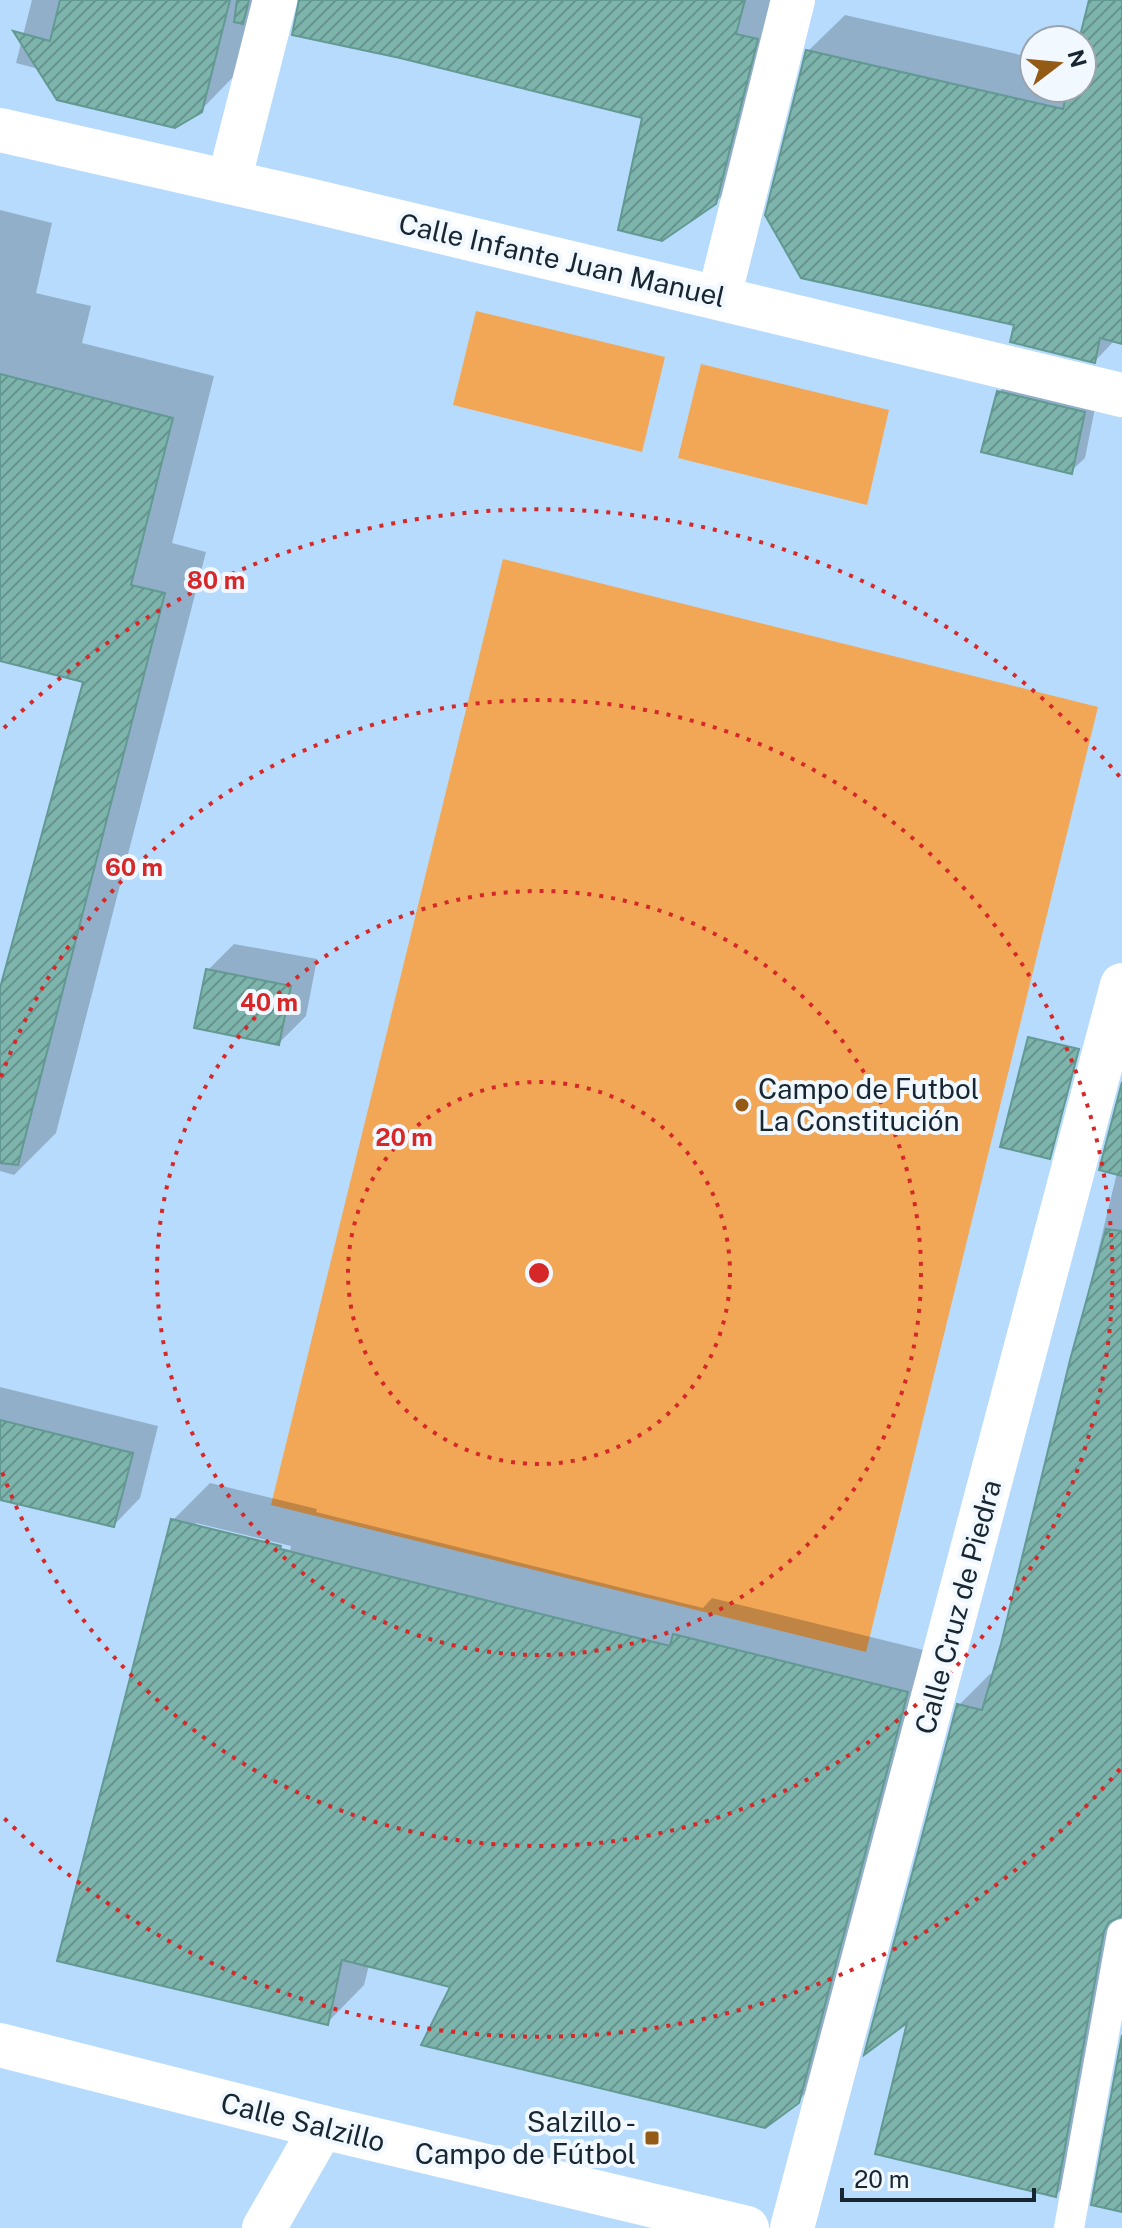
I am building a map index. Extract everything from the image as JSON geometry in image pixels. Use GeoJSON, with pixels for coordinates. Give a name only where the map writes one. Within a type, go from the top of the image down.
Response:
{"type":"FeatureCollection","features":[{"type":"Feature","properties":{"kind":"street"},"geometry":{"type":"LineString","coordinates":[[229,181],[275,0]]}},
{"type":"Feature","properties":{"kind":"street"},"geometry":{"type":"LineString","coordinates":[[719,297],[793,0]]}},
{"type":"Feature","properties":{"kind":"street","name":"Calle Infante Juan Manuel"},"geometry":{"type":"LineString","coordinates":[[0,130],[229,181],[1122,395]]}},
{"type":"Feature","properties":{"kind":"street","name":"Calle Cruz de Piedra"},"geometry":{"type":"LineString","coordinates":[[792,2228],[1108,1095],[1122,985]]}},
{"type":"Feature","properties":{"kind":"street","name":"Calle Salzillo"},"geometry":{"type":"LineString","coordinates":[[0,2045],[322,2127],[747,2228]]}},
{"type":"Feature","properties":{"kind":"street"},"geometry":{"type":"LineString","coordinates":[[264,2228],[322,2127]]}},
{"type":"Feature","properties":{"kind":"lane"},"geometry":{"type":"LineString","coordinates":[[1069,2228],[1122,1934]]}},
{"type":"Feature","properties":{"kind":"shaded area"},"geometry":{"type":"Polygon","coordinates":[[[476,311],[665,357],[642,452],[453,405],[476,311]]]}},
{"type":"Feature","properties":{"kind":"shaded area"},"geometry":{"type":"Polygon","coordinates":[[[701,364],[889,410],[867,505],[678,458],[701,364]]]}},
{"type":"Feature","properties":{"kind":"shaded area"},"geometry":{"type":"Polygon","coordinates":[[[503,559],[1098,707],[866,1652],[271,1505],[503,559]]]}},
{"type":"Feature","properties":{"kind":"building"},"geometry":{"type":"Polygon","coordinates":[[[60,0],[230,0],[202,112],[175,128],[57,100],[13,31],[50,41],[60,0]]]}},
{"type":"Feature","properties":{"kind":"building"},"geometry":{"type":"Polygon","coordinates":[[[237,0],[249,0],[243,24],[234,22],[237,0]]]}},
{"type":"Feature","properties":{"kind":"building"},"geometry":{"type":"Polygon","coordinates":[[[299,0],[745,0],[736,34],[758,39],[716,204],[662,241],[618,230],[642,118],[400,58],[292,35],[299,0]]]}},
{"type":"Feature","properties":{"kind":"building"},"geometry":{"type":"Polygon","coordinates":[[[1089,0],[1122,0],[1122,344],[1100,338],[1095,363],[1010,342],[1014,325],[801,278],[765,215],[806,50],[1018,99],[1018,104],[1041,104],[1063,109],[1064,104],[1098,104],[1098,24],[1083,24],[1089,0]]]}},
{"type":"Feature","properties":{"kind":"building"},"geometry":{"type":"Polygon","coordinates":[[[0,374],[173,418],[131,585],[165,593],[18,1165],[0,1163],[0,988],[83,682],[0,661],[0,374]]]}},
{"type":"Feature","properties":{"kind":"building"},"geometry":{"type":"Polygon","coordinates":[[[997,391],[1085,412],[1072,474],[981,452],[997,391]]]}},
{"type":"Feature","properties":{"kind":"building"},"geometry":{"type":"Polygon","coordinates":[[[206,969],[291,986],[279,1045],[194,1028],[206,969]]]}},
{"type":"Feature","properties":{"kind":"building"},"geometry":{"type":"Polygon","coordinates":[[[1028,1037],[1079,1049],[1050,1159],[1000,1147],[1028,1037]]]}},
{"type":"Feature","properties":{"kind":"building"},"geometry":{"type":"Polygon","coordinates":[[[1122,1082],[1122,1176],[1099,1170],[1122,1082]]]}},
{"type":"Feature","properties":{"kind":"building"},"geometry":{"type":"Polygon","coordinates":[[[1106,1229],[1122,1231],[1122,1916],[1109,1922],[1104,1931],[1056,2197],[875,2154],[907,2023],[864,2055],[957,1704],[982,1710],[1106,1229]]]}},
{"type":"Feature","properties":{"kind":"building"},"geometry":{"type":"Polygon","coordinates":[[[0,1420],[133,1453],[114,1527],[0,1500],[0,1420]]]}},
{"type":"Feature","properties":{"kind":"building"},"geometry":{"type":"Polygon","coordinates":[[[171,1519],[670,1646],[673,1634],[908,1692],[799,2103],[765,2128],[421,2045],[450,1987],[342,1960],[328,2025],[57,1961],[171,1519]]]}},
{"type":"Feature","properties":{"kind":"building"},"geometry":{"type":"Polygon","coordinates":[[[1122,2035],[1122,2212],[1091,2205],[1122,2035]]]}},
{"type":"Feature","properties":{"kind":"place","name":"Campo de Futbol La Constitución"},"geometry":{"type":"Point","coordinates":[742,1105]}},
{"type":"Feature","properties":{"kind":"place","name":"Salzillo - Campo de Fútbol"},"geometry":{"type":"Point","coordinates":[652,2138]}}]}
